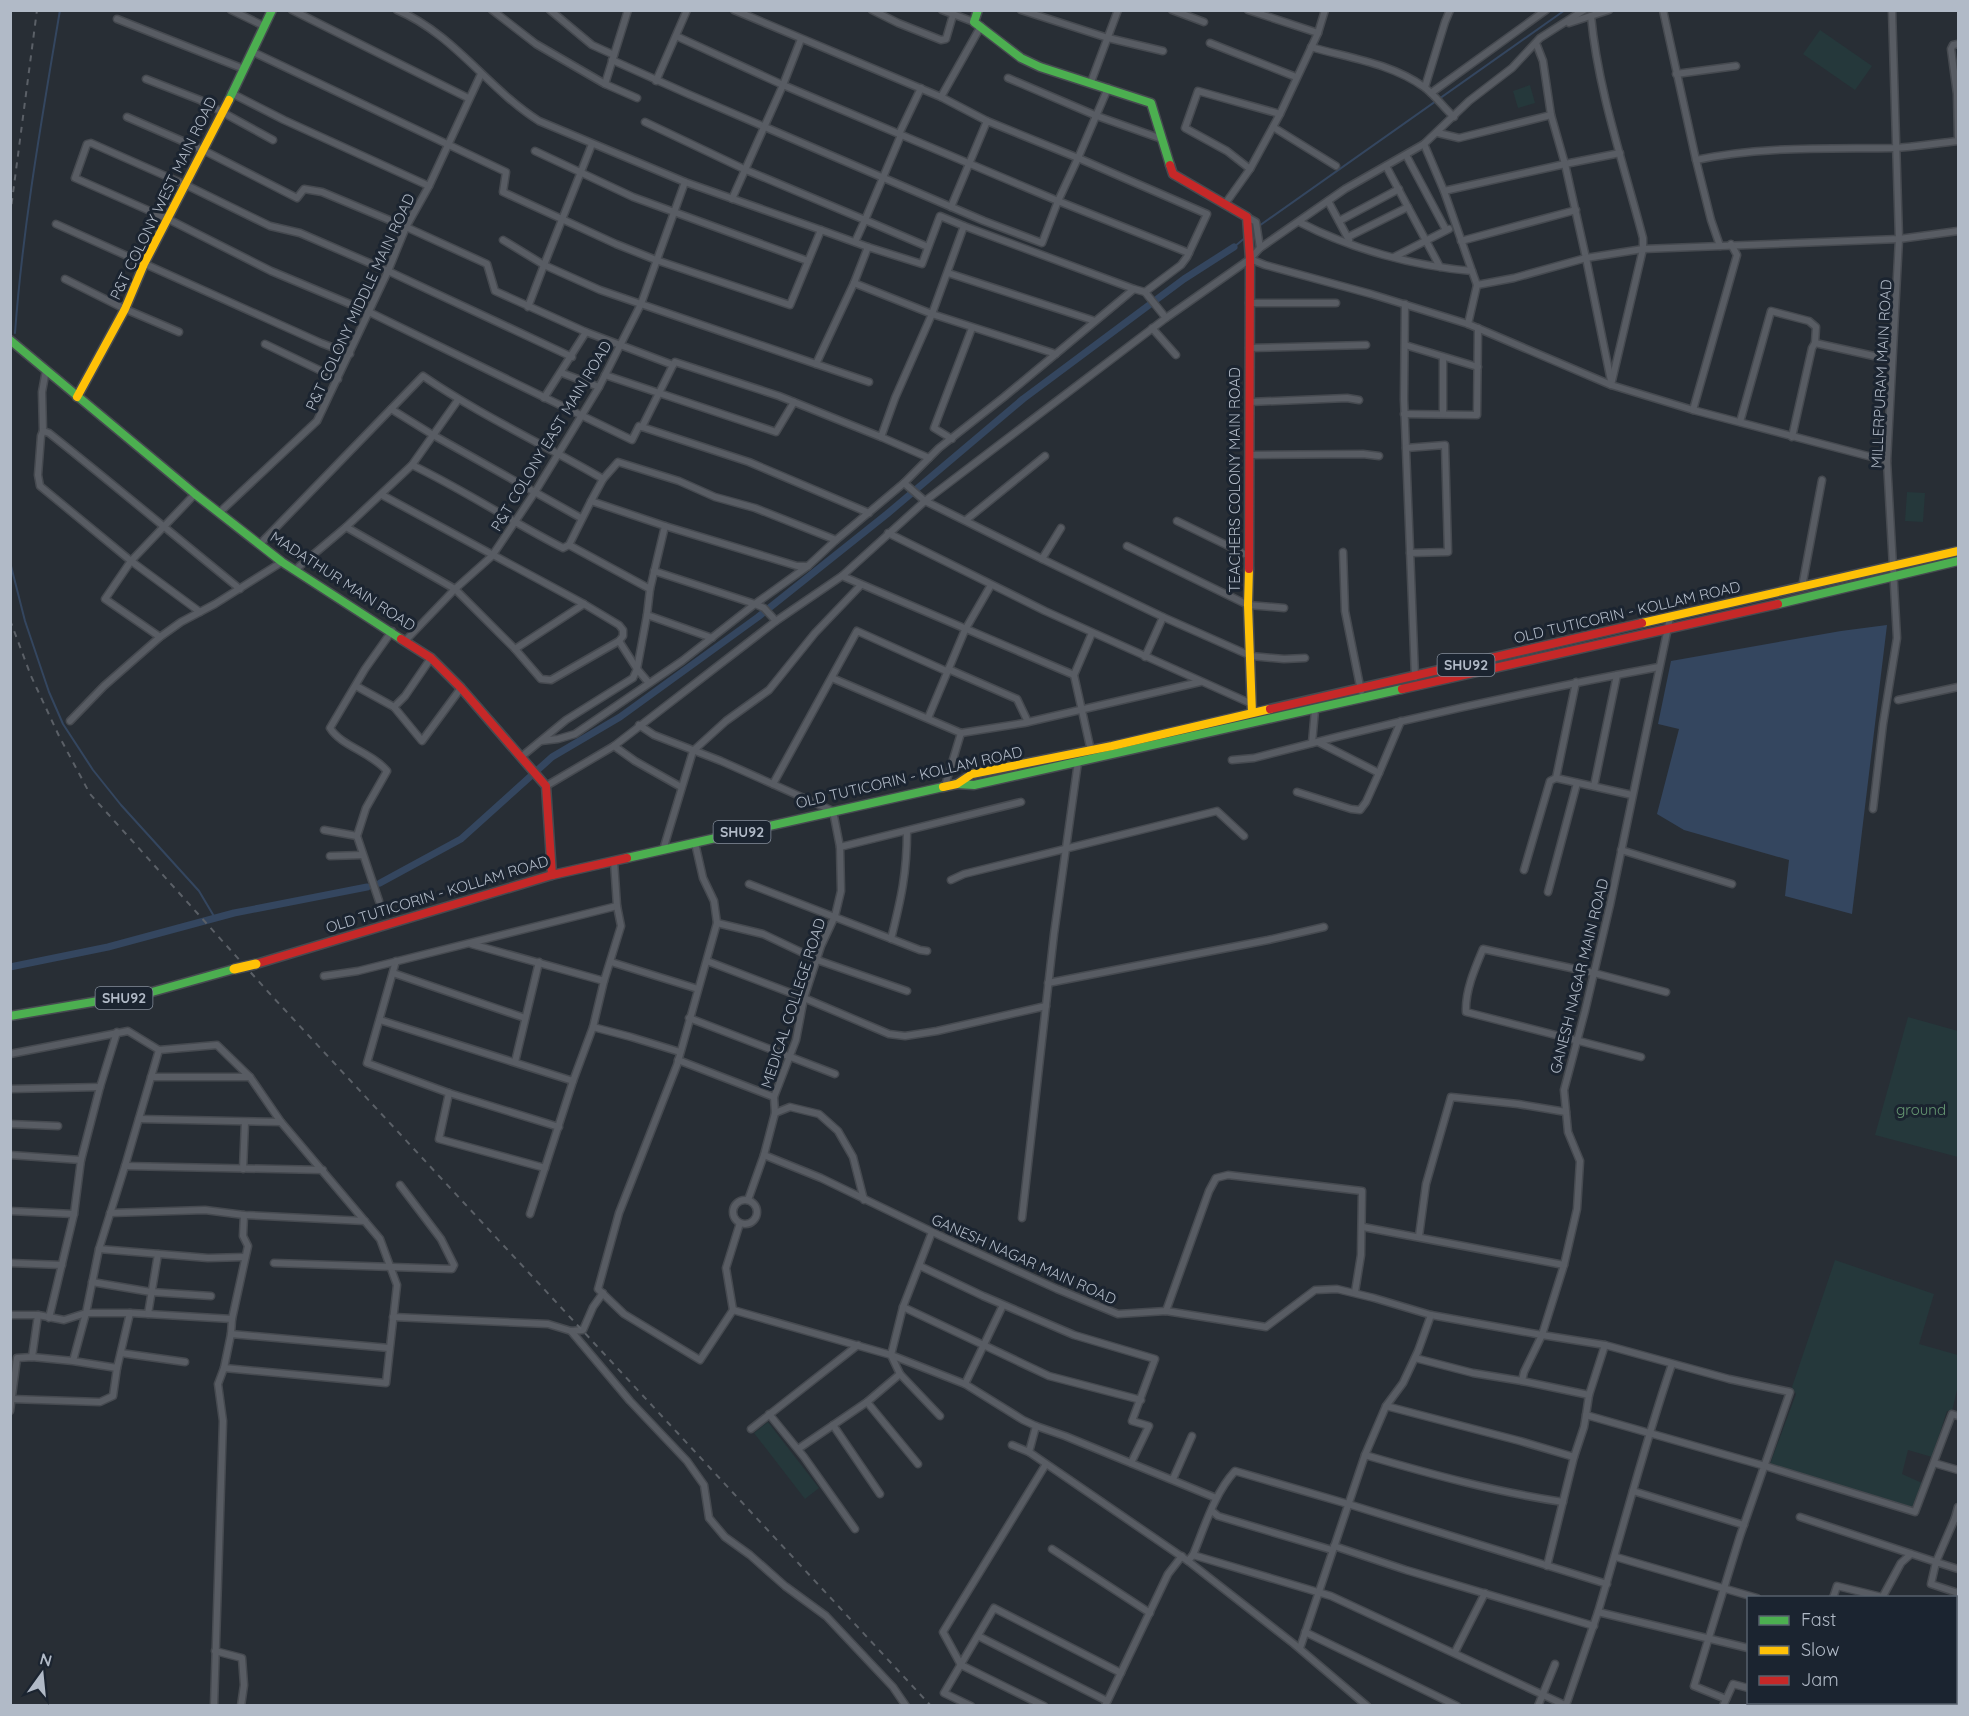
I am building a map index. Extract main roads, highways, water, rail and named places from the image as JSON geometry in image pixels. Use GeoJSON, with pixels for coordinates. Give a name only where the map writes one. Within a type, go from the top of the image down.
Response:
{"type":"FeatureCollection","features":[{"type":"Feature","properties":{"kind":"main road","name":"P&T COLONY WEST MAIN ROAD"},"geometry":{"type":"LineString","coordinates":[[77,397],[125,309],[144,264],[223,113],[272,10]]}},
{"type":"Feature","properties":{"kind":"main road","name":"TEACHERS COLONY MAIN ROAD"},"geometry":{"type":"LineString","coordinates":[[978,10],[977,24],[1021,58],[1040,67],[1151,103],[1173,174],[1250,221],[1248,605],[1252,709]]}},
{"type":"Feature","properties":{"kind":"main road","name":"MADATHUR MAIN ROAD"},"geometry":{"type":"LineString","coordinates":[[10,340],[259,545],[431,658],[461,688],[543,782],[552,874]]}},
{"type":"Feature","properties":{"kind":"main road","name":"OLD TUTICORIN - KOLLAM ROAD"},"geometry":{"type":"LineString","coordinates":[[10,1016],[134,996],[202,980],[552,874],[957,784],[972,774],[1091,752],[1252,709],[1361,694],[1415,677],[1959,551]]}},
{"type":"Feature","properties":{"kind":"main road"},"geometry":{"type":"LineString","coordinates":[[957,784],[974,785],[1315,710],[1361,694],[1669,629],[1958,562]]}},
{"type":"Feature","properties":{"kind":"water"},"geometry":{"type":"Polygon","coordinates":[[[1887,625],[1852,914],[1785,896],[1789,860],[1684,830],[1657,814],[1679,729],[1658,724],[1671,661],[1887,625]]]}},
{"type":"Feature","properties":{"kind":"waterway"},"geometry":{"type":"LineString","coordinates":[[15,333],[28,211],[60,10]]}},
{"type":"Feature","properties":{"kind":"waterway"},"geometry":{"type":"LineString","coordinates":[[1259,226],[1565,10]]}},
{"type":"Feature","properties":{"kind":"waterway"},"geometry":{"type":"LineString","coordinates":[[1234,247],[1246,237]]}},
{"type":"Feature","properties":{"kind":"waterway"},"geometry":{"type":"LineString","coordinates":[[380,883],[461,839],[552,757],[620,717],[758,617],[887,514],[1023,399],[1184,279],[1234,247]]}},
{"type":"Feature","properties":{"kind":"waterway"},"geometry":{"type":"LineString","coordinates":[[10,562],[25,621],[49,692],[63,724],[93,770],[121,805],[199,891],[215,918]]}},
{"type":"Feature","properties":{"kind":"waterway"},"geometry":{"type":"LineString","coordinates":[[10,967],[108,947],[234,913],[367,887]]}},
{"type":"Feature","properties":{"kind":"railway"},"geometry":{"type":"LineString","coordinates":[[10,216],[37,10]]}},
{"type":"Feature","properties":{"kind":"railway"},"geometry":{"type":"LineString","coordinates":[[10,620],[31,676],[90,794],[271,995],[931,1706]]}},
{"type":"Feature","properties":{"kind":"park label","name":"ground"},"geometry":{"type":"Point","coordinates":[1921,1109]}}]}
